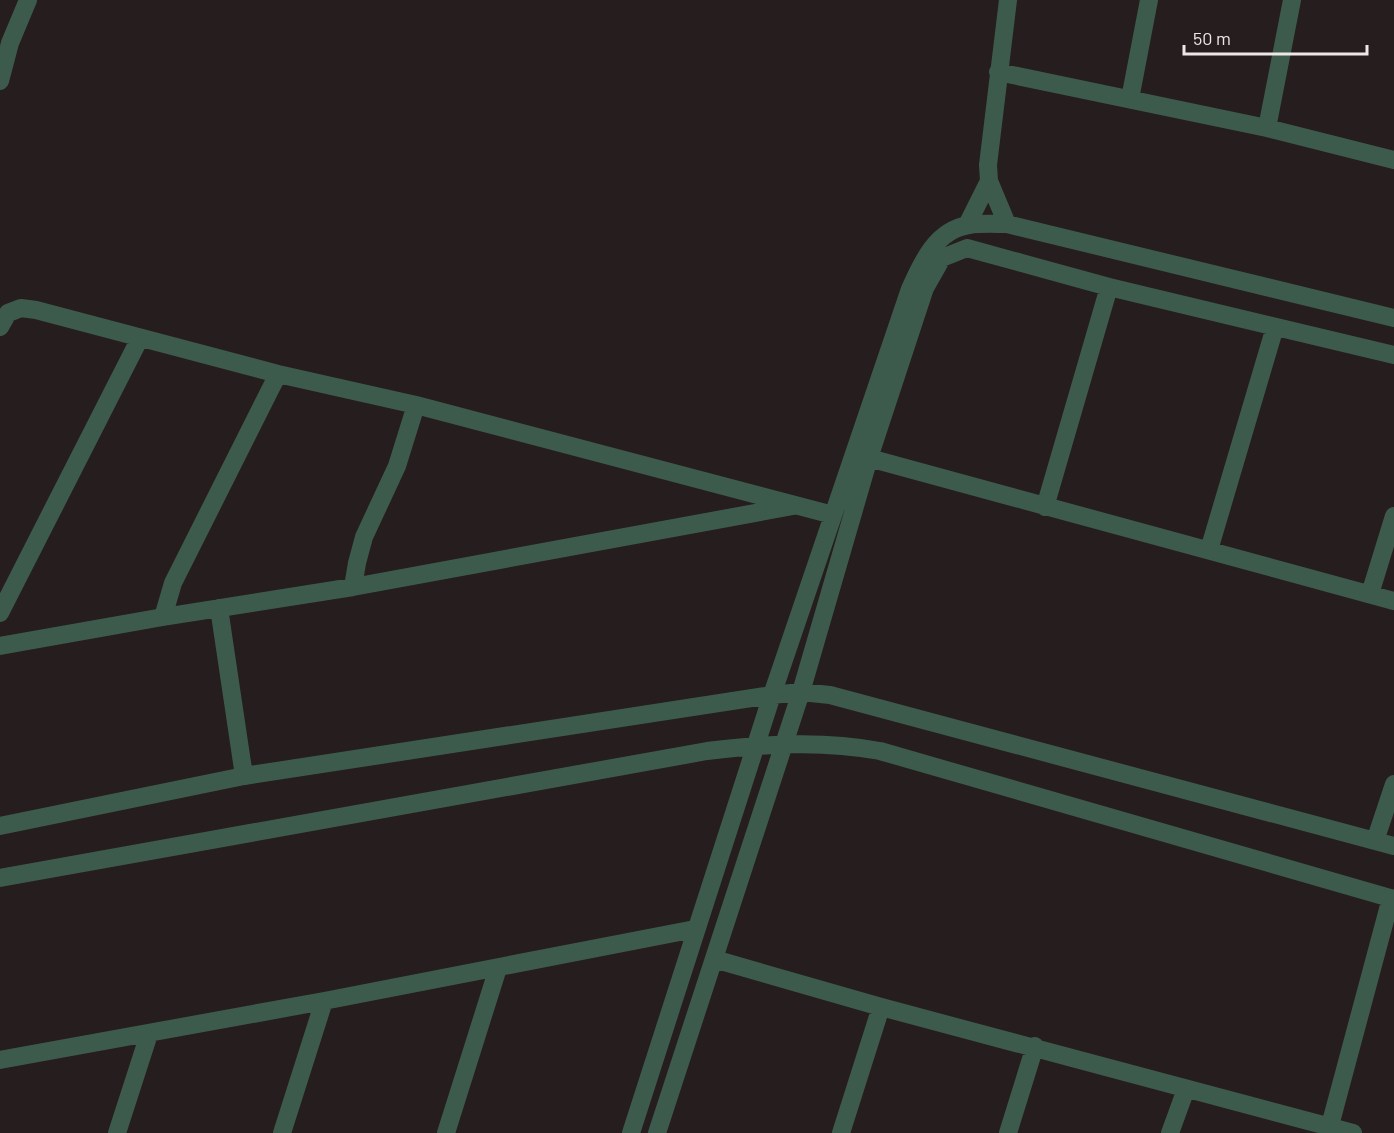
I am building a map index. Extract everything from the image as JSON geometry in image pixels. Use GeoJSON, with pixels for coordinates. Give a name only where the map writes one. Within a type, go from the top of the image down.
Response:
{"type":"FeatureCollection","features":[{"type":"Feature","properties":{"kind":"street"},"geometry":{"type":"LineString","coordinates":[[0,81],[10,43],[27,0]]}},
{"type":"Feature","properties":{"kind":"street"},"geometry":{"type":"LineString","coordinates":[[1007,224],[989,181],[988,165],[1008,0]]}},
{"type":"Feature","properties":{"kind":"street"},"geometry":{"type":"LineString","coordinates":[[1130,99],[1149,0]]}},
{"type":"Feature","properties":{"kind":"street"},"geometry":{"type":"LineString","coordinates":[[1267,128],[1292,0]]}},
{"type":"Feature","properties":{"kind":"street"},"geometry":{"type":"LineString","coordinates":[[998,72],[1267,128],[1394,160]]}},
{"type":"Feature","properties":{"kind":"street"},"geometry":{"type":"LineString","coordinates":[[967,225],[989,181]]}},
{"type":"Feature","properties":{"kind":"street"},"geometry":{"type":"LineString","coordinates":[[631,1133],[772,695],[910,289],[925,256],[943,237],[967,225],[1007,224],[1394,318]]}},
{"type":"Feature","properties":{"kind":"street"},"geometry":{"type":"LineString","coordinates":[[657,1133],[801,692],[869,458],[925,288],[942,258],[968,248],[1109,287],[1394,355]]}},
{"type":"Feature","properties":{"kind":"street"},"geometry":{"type":"LineString","coordinates":[[1045,507],[1109,287]]}},
{"type":"Feature","properties":{"kind":"street"},"geometry":{"type":"LineString","coordinates":[[0,327],[8,313],[21,308],[36,310],[278,374],[416,405],[833,515]]}},
{"type":"Feature","properties":{"kind":"street"},"geometry":{"type":"LineString","coordinates":[[1209,550],[1275,327]]}},
{"type":"Feature","properties":{"kind":"street"},"geometry":{"type":"LineString","coordinates":[[0,613],[140,338]]}},
{"type":"Feature","properties":{"kind":"street"},"geometry":{"type":"LineString","coordinates":[[163,617],[172,583],[278,374]]}},
{"type":"Feature","properties":{"kind":"street"},"geometry":{"type":"LineString","coordinates":[[353,587],[364,537],[397,466],[416,405]]}},
{"type":"Feature","properties":{"kind":"street"},"geometry":{"type":"LineString","coordinates":[[869,458],[1394,601]]}},
{"type":"Feature","properties":{"kind":"street"},"geometry":{"type":"LineString","coordinates":[[0,646],[353,587],[798,506]]}},
{"type":"Feature","properties":{"kind":"street"},"geometry":{"type":"LineString","coordinates":[[1370,594],[1394,516]]}},
{"type":"Feature","properties":{"kind":"street"},"geometry":{"type":"LineString","coordinates":[[219,608],[244,776]]}},
{"type":"Feature","properties":{"kind":"street"},"geometry":{"type":"LineString","coordinates":[[0,826],[244,776],[801,692],[830,695],[1394,846]]}},
{"type":"Feature","properties":{"kind":"street"},"geometry":{"type":"LineString","coordinates":[[0,878],[707,751],[784,744],[847,745],[880,751],[1393,898],[1329,1130]]}},
{"type":"Feature","properties":{"kind":"street"},"geometry":{"type":"LineString","coordinates":[[1375,841],[1394,784]]}},
{"type":"Feature","properties":{"kind":"street"},"geometry":{"type":"LineString","coordinates":[[0,1060],[149,1034],[695,929]]}},
{"type":"Feature","properties":{"kind":"street"},"geometry":{"type":"LineString","coordinates":[[714,959],[882,1007],[1035,1046],[1329,1130],[1353,1133]]}},
{"type":"Feature","properties":{"kind":"street"},"geometry":{"type":"LineString","coordinates":[[446,1133],[498,968]]}},
{"type":"Feature","properties":{"kind":"street"},"geometry":{"type":"LineString","coordinates":[[282,1133],[324,1001]]}},
{"type":"Feature","properties":{"kind":"street"},"geometry":{"type":"LineString","coordinates":[[841,1133],[882,1007]]}},
{"type":"Feature","properties":{"kind":"street"},"geometry":{"type":"LineString","coordinates":[[117,1133],[149,1034]]}},
{"type":"Feature","properties":{"kind":"street"},"geometry":{"type":"LineString","coordinates":[[1008,1133],[1035,1046]]}},
{"type":"Feature","properties":{"kind":"street"},"geometry":{"type":"LineString","coordinates":[[1170,1133],[1186,1089]]}}]}
